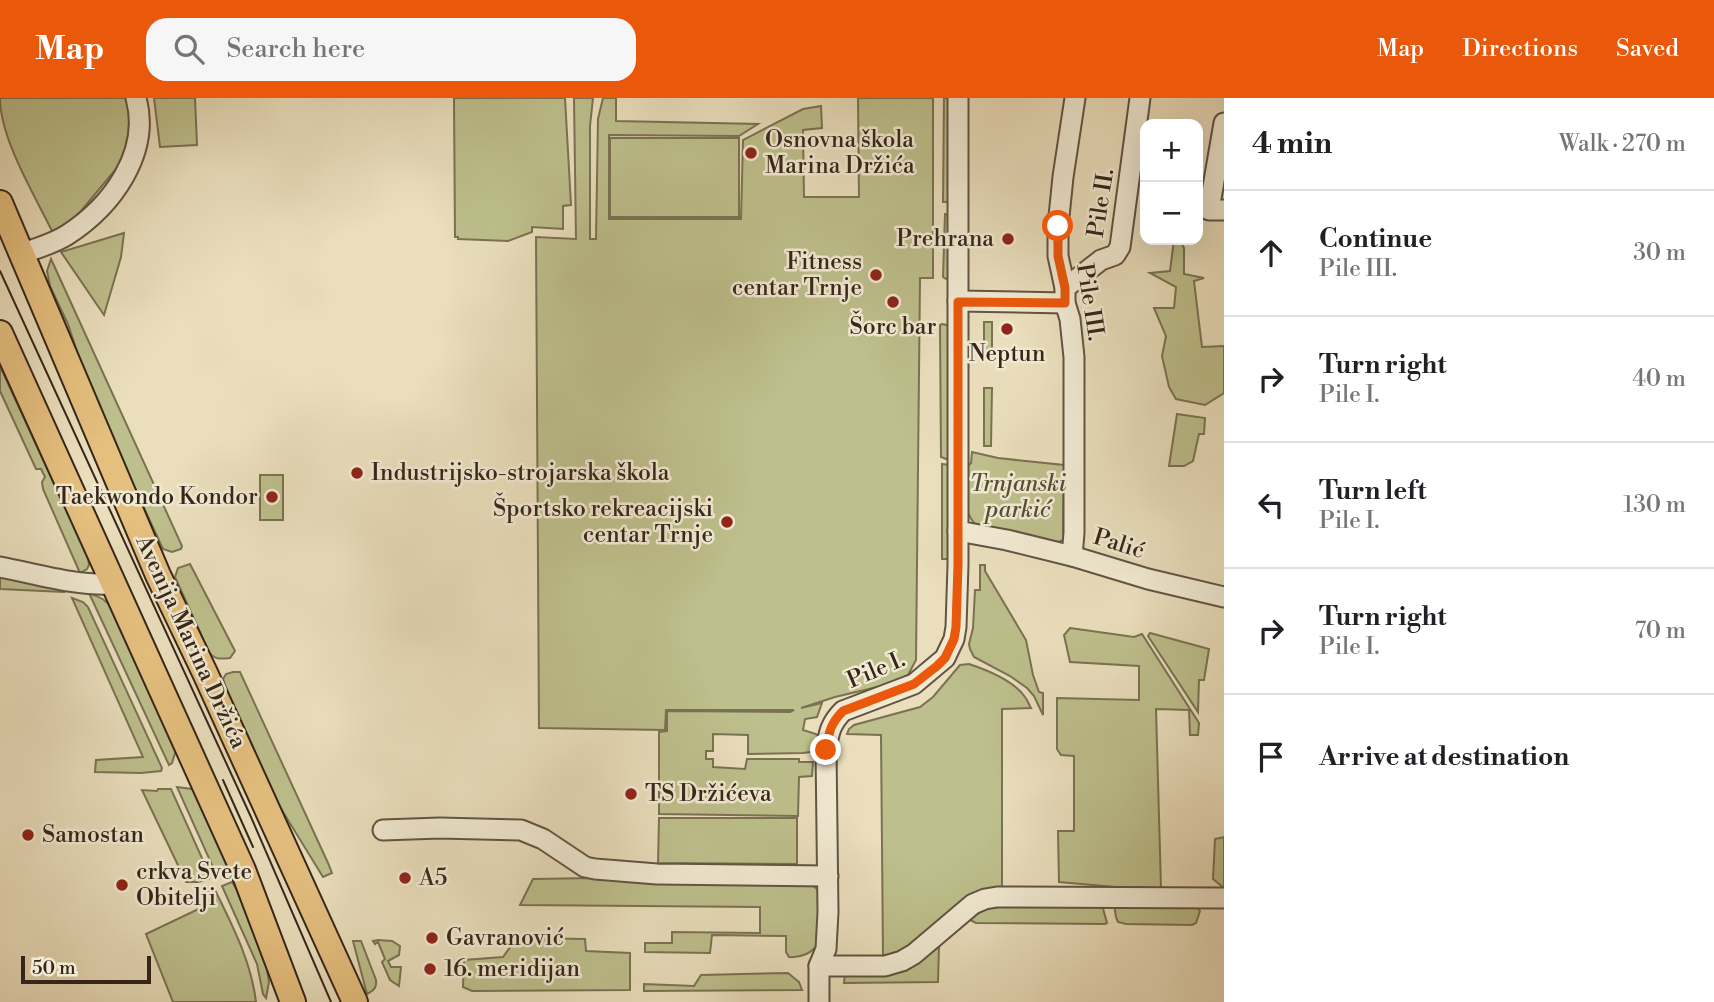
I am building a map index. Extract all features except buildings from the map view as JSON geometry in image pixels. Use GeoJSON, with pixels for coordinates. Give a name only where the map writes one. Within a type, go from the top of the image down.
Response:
{"type":"FeatureCollection","features":[{"type":"Feature","properties":{"kind":"main road","name":"Avenija Marina Držića"},"geometry":{"type":"LineString","coordinates":[[0,203],[158,575],[355,1002]]}},
{"type":"Feature","properties":{"kind":"main road","name":"Avenija Marina Držića"},"geometry":{"type":"LineString","coordinates":[[0,334],[243,870],[293,1002]]}},
{"type":"Feature","properties":{"kind":"main road"},"geometry":{"type":"LineString","coordinates":[[272,1002],[275,974],[273,951]]}},
{"type":"Feature","properties":{"kind":"street"},"geometry":{"type":"LineString","coordinates":[[22,254],[60,239],[78,227],[106,201],[130,168],[138,145],[141,128],[136,98]]}},
{"type":"Feature","properties":{"kind":"street","name":"Pile I."},"geometry":{"type":"LineString","coordinates":[[819,1002],[819,966],[826,949],[828,912],[826,750],[830,729],[834,719],[843,711],[914,684],[937,666],[945,658],[954,639],[956,627],[958,98]]}},
{"type":"Feature","properties":{"kind":"street","name":"Pile III."},"geometry":{"type":"LineString","coordinates":[[1072,556],[1074,357],[1058,256],[1058,226],[1075,98]]}},
{"type":"Feature","properties":{"kind":"street","name":"Pile II."},"geometry":{"type":"LineString","coordinates":[[1065,295],[1101,260],[1115,255],[1121,247],[1140,98]]}},
{"type":"Feature","properties":{"kind":"street"},"geometry":{"type":"LineString","coordinates":[[1217,210],[1224,123]]}},
{"type":"Feature","properties":{"kind":"street"},"geometry":{"type":"LineString","coordinates":[[958,302],[1065,295]]}},
{"type":"Feature","properties":{"kind":"street","name":"Palić"},"geometry":{"type":"LineString","coordinates":[[958,531],[1072,556],[1148,579],[1224,597]]}},
{"type":"Feature","properties":{"kind":"street"},"geometry":{"type":"LineString","coordinates":[[0,567],[80,583],[113,584]]}},
{"type":"Feature","properties":{"kind":"street"},"geometry":{"type":"LineString","coordinates":[[383,830],[522,830],[543,839],[585,867],[596,869],[657,874],[828,876]]}},
{"type":"Feature","properties":{"kind":"street"},"geometry":{"type":"LineString","coordinates":[[819,966],[885,966],[902,961],[973,904],[985,899],[1224,898]]}},
{"type":"Feature","properties":{"kind":"green space"},"geometry":{"type":"Polygon","coordinates":[[[0,98],[127,98],[131,129],[121,163],[81,211],[53,233],[12,149],[0,98]]]}},
{"type":"Feature","properties":{"kind":"green space"},"geometry":{"type":"Polygon","coordinates":[[[154,98],[195,98],[197,145],[160,147],[154,98]]]}},
{"type":"Feature","properties":{"kind":"green space"},"geometry":{"type":"Polygon","coordinates":[[[454,98],[565,98],[571,205],[563,206],[563,229],[532,227],[532,232],[508,241],[455,237],[454,98]]]}},
{"type":"Feature","properties":{"kind":"green space","name":"Športsko rekreacijski centar Trnje"},"geometry":{"type":"Polygon","coordinates":[[[574,98],[593,98],[590,126],[590,239],[596,239],[598,119],[603,98],[616,98],[616,121],[758,124],[739,136],[609,135],[609,219],[741,219],[743,140],[803,109],[821,106],[822,128],[803,130],[804,197],[859,197],[858,98],[933,98],[933,278],[920,278],[916,660],[908,675],[890,684],[801,708],[822,703],[817,717],[805,719],[803,730],[816,734],[820,739],[818,751],[748,754],[748,735],[713,734],[713,751],[706,751],[706,759],[713,759],[713,767],[745,769],[747,759],[799,759],[799,762],[813,762],[812,776],[799,777],[798,816],[659,814],[659,732],[667,731],[667,711],[794,710],[666,710],[665,730],[539,728],[536,237],[576,239],[574,98]]]}},
{"type":"Feature","properties":{"kind":"green space"},"geometry":{"type":"Polygon","coordinates":[[[944,98],[950,98],[950,202],[943,202],[944,98]]]}},
{"type":"Feature","properties":{"kind":"green space"},"geometry":{"type":"Polygon","coordinates":[[[610,138],[739,138],[739,217],[610,217],[610,138]]]}},
{"type":"Feature","properties":{"kind":"green space"},"geometry":{"type":"Polygon","coordinates":[[[945,214],[951,216],[949,278],[946,279],[943,277],[945,214]]]}},
{"type":"Feature","properties":{"kind":"green space"},"geometry":{"type":"Polygon","coordinates":[[[124,233],[121,257],[104,315],[61,252],[124,233]]]}},
{"type":"Feature","properties":{"kind":"green space"},"geometry":{"type":"Polygon","coordinates":[[[1173,245],[1182,245],[1184,274],[1204,278],[1194,281],[1202,347],[1224,346],[1224,393],[1205,405],[1176,399],[1169,387],[1162,356],[1166,336],[1154,308],[1174,308],[1176,287],[1150,273],[1170,271],[1173,245]]]}},
{"type":"Feature","properties":{"kind":"green space"},"geometry":{"type":"Polygon","coordinates":[[[51,259],[182,546],[181,549],[172,552],[163,549],[126,469],[50,286],[47,271],[51,259]]]}},
{"type":"Feature","properties":{"kind":"green space"},"geometry":{"type":"Polygon","coordinates":[[[984,322],[992,322],[992,357],[984,357],[984,322]]]}},
{"type":"Feature","properties":{"kind":"green space"},"geometry":{"type":"Polygon","coordinates":[[[942,324],[949,327],[949,460],[941,457],[942,324]]]}},
{"type":"Feature","properties":{"kind":"green space"},"geometry":{"type":"Polygon","coordinates":[[[0,366],[88,557],[87,569],[80,573],[43,489],[42,482],[45,477],[41,469],[36,469],[0,391],[0,366]]]}},
{"type":"Feature","properties":{"kind":"green space"},"geometry":{"type":"Polygon","coordinates":[[[984,388],[992,388],[991,446],[984,446],[984,388]]]}},
{"type":"Feature","properties":{"kind":"green space"},"geometry":{"type":"Polygon","coordinates":[[[1177,414],[1205,418],[1204,434],[1199,434],[1193,461],[1184,466],[1169,466],[1177,414]]]}},
{"type":"Feature","properties":{"kind":"green space","name":"Trnjanski parkić"},"geometry":{"type":"Polygon","coordinates":[[[972,452],[998,458],[1064,465],[1063,540],[1059,542],[976,525],[968,512],[965,498],[966,468],[971,463],[972,452]]]}},
{"type":"Feature","properties":{"kind":"green space"},"geometry":{"type":"Polygon","coordinates":[[[942,464],[950,465],[949,559],[942,559],[942,464]]]}},
{"type":"Feature","properties":{"kind":"green space","name":"Taekwondo Kondor"},"geometry":{"type":"Polygon","coordinates":[[[260,475],[283,475],[283,520],[260,520],[260,475]]]}},
{"type":"Feature","properties":{"kind":"green space"},"geometry":{"type":"Polygon","coordinates":[[[190,564],[235,651],[230,658],[218,658],[209,652],[175,577],[178,568],[190,564]]]}},
{"type":"Feature","properties":{"kind":"green space"},"geometry":{"type":"Polygon","coordinates":[[[980,565],[985,565],[985,571],[1026,640],[1033,675],[1039,692],[1043,693],[1043,715],[1027,688],[974,657],[970,649],[975,590],[980,590],[980,565]]]}},
{"type":"Feature","properties":{"kind":"green space"},"geometry":{"type":"Polygon","coordinates":[[[0,576],[69,589],[64,592],[0,589],[0,576]]]}},
{"type":"Feature","properties":{"kind":"green space"},"geometry":{"type":"Polygon","coordinates":[[[89,593],[104,600],[111,608],[176,750],[169,765],[89,593]]]}},
{"type":"Feature","properties":{"kind":"green space"},"geometry":{"type":"Polygon","coordinates":[[[72,598],[88,607],[162,768],[161,771],[95,772],[96,760],[143,757],[72,598]]]}},
{"type":"Feature","properties":{"kind":"green space"},"geometry":{"type":"Polygon","coordinates":[[[1070,628],[1134,637],[1142,634],[1199,723],[1198,735],[1190,735],[1189,710],[1156,709],[1161,888],[1138,889],[1059,882],[1058,831],[1074,831],[1074,756],[1061,755],[1057,749],[1057,698],[1139,700],[1139,666],[1070,662],[1064,635],[1070,628]]]}},
{"type":"Feature","properties":{"kind":"green space"},"geometry":{"type":"Polygon","coordinates":[[[1150,633],[1209,649],[1204,680],[1199,680],[1198,712],[1148,636],[1150,633]]]}},
{"type":"Feature","properties":{"kind":"green space"},"geometry":{"type":"Polygon","coordinates":[[[969,664],[1007,681],[1020,691],[1031,708],[1002,709],[1002,887],[984,892],[902,951],[883,957],[881,735],[847,734],[854,725],[920,707],[933,697],[960,665],[969,664]]]}},
{"type":"Feature","properties":{"kind":"green space"},"geometry":{"type":"Polygon","coordinates":[[[240,672],[332,873],[323,877],[280,807],[227,691],[223,679],[226,674],[240,672]]]}},
{"type":"Feature","properties":{"kind":"green space"},"geometry":{"type":"Polygon","coordinates":[[[177,787],[192,789],[195,793],[225,859],[228,869],[225,873],[216,874],[177,787]]]}},
{"type":"Feature","properties":{"kind":"green space"},"geometry":{"type":"Polygon","coordinates":[[[171,789],[209,879],[186,882],[142,790],[171,789]]]}},
{"type":"Feature","properties":{"kind":"green space"},"geometry":{"type":"Polygon","coordinates":[[[659,818],[797,818],[797,864],[658,863],[659,818]]]}},
{"type":"Feature","properties":{"kind":"green space"},"geometry":{"type":"Polygon","coordinates":[[[1224,837],[1224,888],[1213,879],[1215,839],[1224,837]]]}},
{"type":"Feature","properties":{"kind":"green space"},"geometry":{"type":"Polygon","coordinates":[[[533,879],[811,884],[818,890],[819,942],[810,952],[793,957],[789,957],[786,952],[786,936],[712,935],[710,953],[645,952],[645,943],[672,943],[672,932],[760,933],[760,907],[520,905],[533,879]]]}},
{"type":"Feature","properties":{"kind":"green space"},"geometry":{"type":"Polygon","coordinates":[[[232,882],[267,969],[269,982],[266,998],[257,964],[222,886],[232,882]]]}},
{"type":"Feature","properties":{"kind":"green space"},"geometry":{"type":"Polygon","coordinates":[[[215,890],[246,958],[256,1002],[173,1002],[146,934],[207,905],[202,894],[215,890]]]}},
{"type":"Feature","properties":{"kind":"green space"},"geometry":{"type":"Polygon","coordinates":[[[1002,904],[1102,905],[1107,923],[976,923],[970,920],[989,908],[1002,904]]]}},
{"type":"Feature","properties":{"kind":"green space"},"geometry":{"type":"Polygon","coordinates":[[[1114,905],[1196,907],[1200,911],[1196,923],[1192,925],[1126,924],[1118,922],[1114,905]]]}},
{"type":"Feature","properties":{"kind":"green space"},"geometry":{"type":"Polygon","coordinates":[[[528,938],[585,939],[586,951],[630,953],[630,990],[472,991],[463,987],[464,960],[503,957],[513,943],[528,938]]]}},
{"type":"Feature","properties":{"kind":"green space"},"geometry":{"type":"Polygon","coordinates":[[[353,941],[361,941],[376,980],[374,989],[367,994],[353,941]]]}},
{"type":"Feature","properties":{"kind":"green space"},"geometry":{"type":"Polygon","coordinates":[[[373,941],[392,941],[400,946],[399,955],[388,961],[391,967],[401,967],[399,986],[390,980],[382,962],[385,959],[378,942],[375,944],[373,941]]]}},
{"type":"Feature","properties":{"kind":"green space"},"geometry":{"type":"Polygon","coordinates":[[[939,946],[938,982],[844,983],[845,974],[907,970],[939,946]]]}},
{"type":"Feature","properties":{"kind":"green space"},"geometry":{"type":"Polygon","coordinates":[[[788,973],[799,982],[802,990],[644,991],[644,984],[694,986],[701,975],[788,973]]]}},
{"type":"Feature","properties":{"kind":"tram line"},"geometry":{"type":"LineString","coordinates":[[0,271],[251,817],[331,1002]]}},
{"type":"Feature","properties":{"kind":"tram line"},"geometry":{"type":"LineString","coordinates":[[223,780],[253,847]]}},
{"type":"Feature","properties":{"kind":"place","name":"Osnovna škola Marina Držića"},"geometry":{"type":"Point","coordinates":[751,153]}},
{"type":"Feature","properties":{"kind":"place","name":"Prehrana"},"geometry":{"type":"Point","coordinates":[1008,239]}},
{"type":"Feature","properties":{"kind":"place","name":"Fitness centar Trnje"},"geometry":{"type":"Point","coordinates":[876,275]}},
{"type":"Feature","properties":{"kind":"place","name":"Šorc bar"},"geometry":{"type":"Point","coordinates":[893,302]}},
{"type":"Feature","properties":{"kind":"place","name":"Neptun"},"geometry":{"type":"Point","coordinates":[1007,329]}},
{"type":"Feature","properties":{"kind":"place","name":"Industrijsko-strojarska škola"},"geometry":{"type":"Point","coordinates":[357,473]}},
{"type":"Feature","properties":{"kind":"place","name":"Taekwondo Kondor"},"geometry":{"type":"Point","coordinates":[272,497]}},
{"type":"Feature","properties":{"kind":"place","name":"Športsko rekreacijski centar Trnje"},"geometry":{"type":"Point","coordinates":[727,522]}},
{"type":"Feature","properties":{"kind":"place","name":"TS Držićeva"},"geometry":{"type":"Point","coordinates":[631,794]}},
{"type":"Feature","properties":{"kind":"place","name":"Samostan"},"geometry":{"type":"Point","coordinates":[28,835]}},
{"type":"Feature","properties":{"kind":"place","name":"A5"},"geometry":{"type":"Point","coordinates":[405,878]}},
{"type":"Feature","properties":{"kind":"place","name":"crkva Svete Obitelji"},"geometry":{"type":"Point","coordinates":[122,885]}},
{"type":"Feature","properties":{"kind":"place","name":"Gavranović"},"geometry":{"type":"Point","coordinates":[432,938]}},
{"type":"Feature","properties":{"kind":"place","name":"16. meridijan"},"geometry":{"type":"Point","coordinates":[430,969]}},
{"type":"Feature","properties":{"kind":"route"},"geometry":{"type":"LineString","coordinates":[[826,750],[834,719],[843,711],[914,684],[937,666],[950,650],[956,627],[958,565],[958,302],[1065,303],[1065,288],[1058,256],[1058,226]]}}]}
